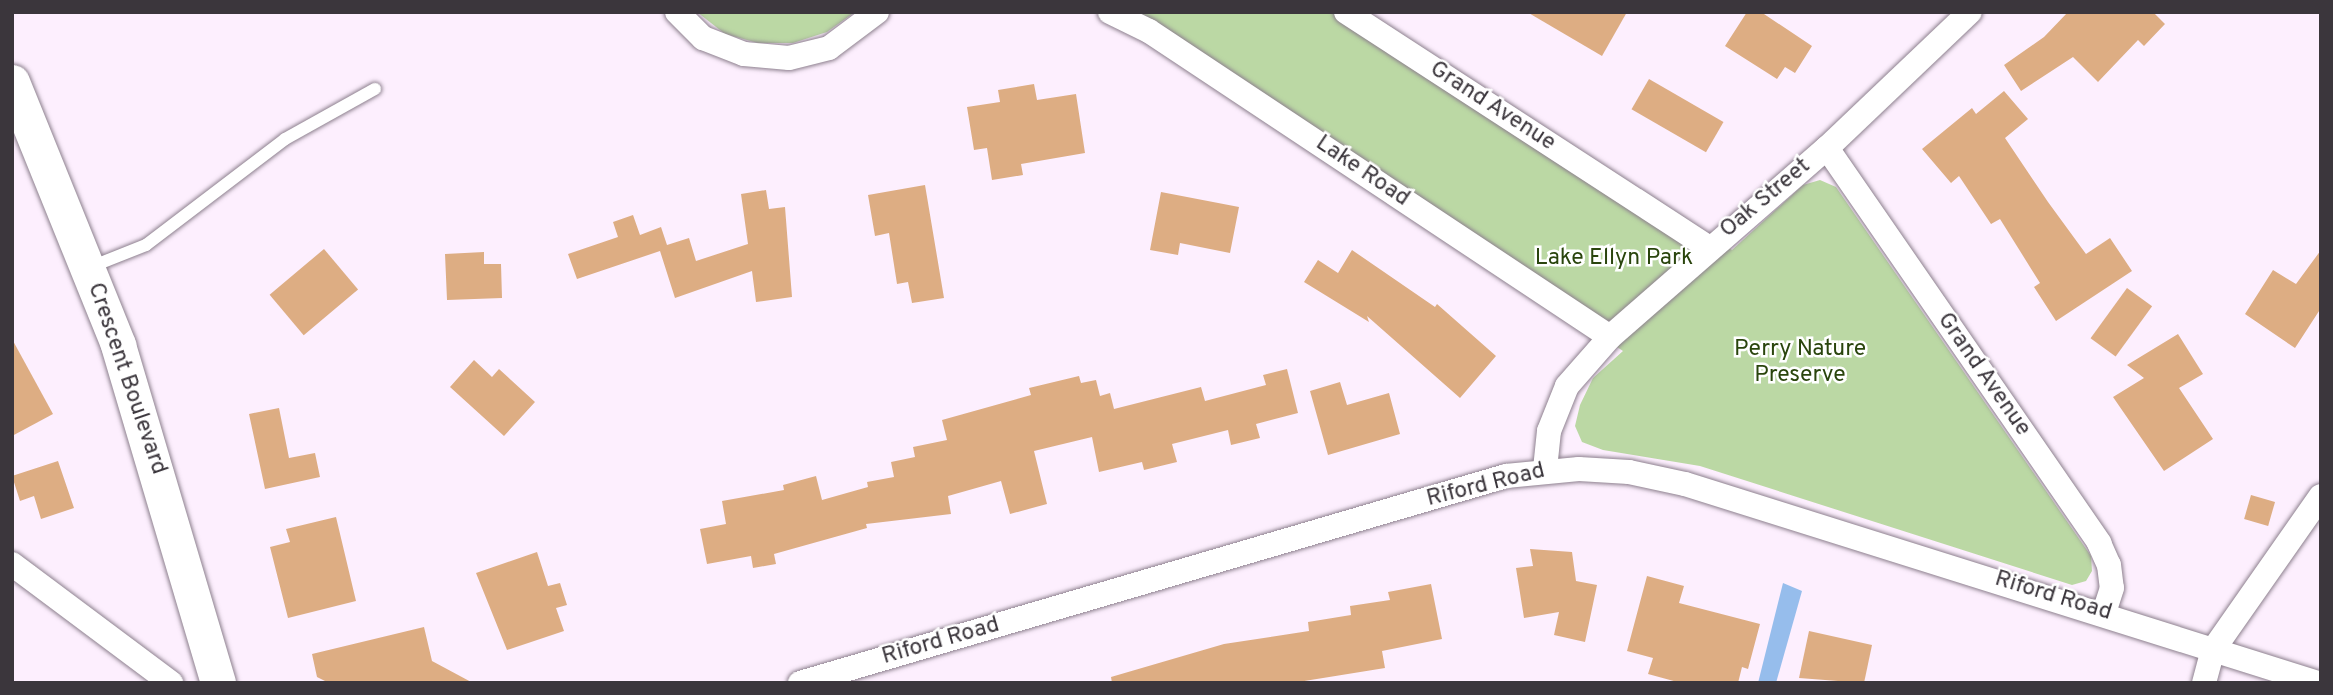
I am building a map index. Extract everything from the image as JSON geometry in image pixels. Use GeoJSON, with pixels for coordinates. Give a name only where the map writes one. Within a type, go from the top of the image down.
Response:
{"type":"FeatureCollection","features":[{"type":"Feature","properties":{"kind":"street"},"geometry":{"type":"LineString","coordinates":[[677,12],[703,38],[744,54],[789,58],[828,48],[877,12]]}},
{"type":"Feature","properties":{"kind":"street","name":"Lake Road"},"geometry":{"type":"LineString","coordinates":[[1110,12],[1149,31],[1610,337]]}},
{"type":"Feature","properties":{"kind":"street","name":"Grand Avenue"},"geometry":{"type":"LineString","coordinates":[[1346,12],[1708,247]]}},
{"type":"Feature","properties":{"kind":"street","name":"Oak Street"},"geometry":{"type":"LineString","coordinates":[[1545,469],[1549,431],[1567,386],[1610,337],[1708,247],[1827,148],[1970,12]]}},
{"type":"Feature","properties":{"kind":"street","name":"Crescent Boulevard"},"geometry":{"type":"LineString","coordinates":[[12,82],[88,268],[141,414],[218,683]]}},
{"type":"Feature","properties":{"kind":"street","name":"Grand Avenue"},"geometry":{"type":"LineString","coordinates":[[1827,148],[2099,543],[2112,588],[2104,612]]}},
{"type":"Feature","properties":{"kind":"street","name":"Riford Road"},"geometry":{"type":"LineString","coordinates":[[800,683],[1506,476],[1545,469],[1629,472],[1685,484],[2104,612],[2318,683]]}},
{"type":"Feature","properties":{"kind":"street"},"geometry":{"type":"LineString","coordinates":[[2204,683],[2213,650],[2321,496]]}},
{"type":"Feature","properties":{"kind":"street"},"geometry":{"type":"LineString","coordinates":[[12,564],[171,683]]}},
{"type":"Feature","properties":{"kind":"lane"},"geometry":{"type":"LineString","coordinates":[[88,268],[146,245],[285,139],[375,89]]}},
{"type":"Feature","properties":{"kind":"path"},"geometry":{"type":"LineString","coordinates":[[761,12],[768,12]]}},
{"type":"Feature","properties":{"kind":"green space"},"geometry":{"type":"Polygon","coordinates":[[[697,12],[855,12],[827,32],[793,43],[758,43],[725,34],[697,12]]]}},
{"type":"Feature","properties":{"kind":"green space"},"geometry":{"type":"Polygon","coordinates":[[[1121,12],[1365,12],[1732,250],[1803,185],[1820,180],[1836,187],[2091,556],[2092,571],[2086,581],[2072,585],[1700,466],[1603,450],[1582,442],[1575,426],[1580,405],[1593,378],[1623,351],[1121,12]]]}},
{"type":"Feature","properties":{"kind":"water"},"geometry":{"type":"Polygon","coordinates":[[[1783,583],[1802,591],[1776,683],[1758,683],[1783,583]]]}},
{"type":"Feature","properties":{"kind":"building"},"geometry":{"type":"Polygon","coordinates":[[[1527,12],[1627,12],[1602,56],[1527,12]]]}},
{"type":"Feature","properties":{"kind":"building"},"geometry":{"type":"Polygon","coordinates":[[[1747,12],[1761,12],[1812,46],[1795,73],[1785,67],[1777,79],[1725,46],[1747,12]]]}},
{"type":"Feature","properties":{"kind":"building"},"geometry":{"type":"Polygon","coordinates":[[[2068,12],[2153,12],[2165,24],[2144,46],[2138,40],[2098,82],[2073,57],[2021,91],[2004,65],[2044,37],[2068,12]]]}},
{"type":"Feature","properties":{"kind":"building"},"geometry":{"type":"Polygon","coordinates":[[[1649,79],[1723,122],[1706,152],[1632,109],[1649,79]]]}},
{"type":"Feature","properties":{"kind":"building"},"geometry":{"type":"Polygon","coordinates":[[[1034,84],[1037,100],[1076,94],[1085,153],[1021,164],[1023,175],[992,180],[987,148],[974,150],[967,107],[1000,102],[998,90],[1034,84]]]}},
{"type":"Feature","properties":{"kind":"building"},"geometry":{"type":"Polygon","coordinates":[[[2004,91],[2028,119],[2005,138],[2048,202],[2086,254],[2110,238],[2132,271],[2056,321],[2034,287],[2040,283],[2000,219],[1991,224],[1959,176],[1951,183],[1922,149],[1972,108],[1976,114],[2004,91]]]}},
{"type":"Feature","properties":{"kind":"building"},"geometry":{"type":"Polygon","coordinates":[[[925,185],[944,298],[912,303],[908,282],[897,284],[889,233],[875,236],[868,195],[925,185]]]}},
{"type":"Feature","properties":{"kind":"building"},"geometry":{"type":"Polygon","coordinates":[[[766,190],[769,209],[785,207],[792,297],[756,302],[752,271],[675,298],[660,251],[577,279],[568,254],[618,237],[613,222],[633,215],[640,235],[661,227],[667,245],[689,238],[696,261],[748,244],[741,194],[766,190]]]}},
{"type":"Feature","properties":{"kind":"building"},"geometry":{"type":"Polygon","coordinates":[[[1161,192],[1239,207],[1230,253],[1180,243],[1178,255],[1150,250],[1161,192]]]}},
{"type":"Feature","properties":{"kind":"building"},"geometry":{"type":"Polygon","coordinates":[[[324,249],[358,290],[304,335],[270,295],[324,249]]]}},
{"type":"Feature","properties":{"kind":"building"},"geometry":{"type":"Polygon","coordinates":[[[1352,250],[1435,307],[1437,304],[1496,356],[1460,398],[1367,316],[1369,322],[1304,282],[1318,260],[1338,273],[1352,250]]]}},
{"type":"Feature","properties":{"kind":"building"},"geometry":{"type":"Polygon","coordinates":[[[2321,250],[2321,308],[2295,348],[2245,314],[2273,270],[2296,284],[2321,250]]]}},
{"type":"Feature","properties":{"kind":"building"},"geometry":{"type":"Polygon","coordinates":[[[484,252],[484,264],[501,264],[502,298],[447,300],[445,254],[484,252]]]}},
{"type":"Feature","properties":{"kind":"building"},"geometry":{"type":"Polygon","coordinates":[[[2127,288],[2152,306],[2116,356],[2091,338],[2127,288]]]}},
{"type":"Feature","properties":{"kind":"building"},"geometry":{"type":"Polygon","coordinates":[[[2178,334],[2203,374],[2179,388],[2213,439],[2164,471],[2113,397],[2144,378],[2127,365],[2178,334]]]}},
{"type":"Feature","properties":{"kind":"building"},"geometry":{"type":"Polygon","coordinates":[[[12,339],[53,414],[12,436],[12,339]]]}},
{"type":"Feature","properties":{"kind":"building"},"geometry":{"type":"Polygon","coordinates":[[[474,360],[492,377],[499,369],[535,402],[504,436],[450,387],[474,360]]]}},
{"type":"Feature","properties":{"kind":"building"},"geometry":{"type":"Polygon","coordinates":[[[1287,369],[1298,413],[1256,424],[1260,438],[1231,445],[1228,430],[1172,444],[1177,462],[1144,470],[1142,462],[1099,472],[1092,437],[1034,451],[1047,504],[1010,514],[1001,481],[948,496],[951,514],[866,524],[867,528],[774,554],[776,564],[753,568],[751,556],[707,564],[700,529],[726,524],[722,501],[784,490],[783,485],[816,476],[822,500],[868,487],[867,482],[894,477],[891,462],[915,457],[913,447],[947,440],[942,420],[1031,395],[1029,388],[1079,376],[1081,383],[1096,380],[1100,396],[1110,393],[1114,409],[1201,387],[1205,401],[1266,385],[1263,375],[1287,369]]]}},
{"type":"Feature","properties":{"kind":"building"},"geometry":{"type":"Polygon","coordinates":[[[1340,382],[1347,405],[1389,393],[1400,434],[1328,455],[1310,391],[1340,382]]]}},
{"type":"Feature","properties":{"kind":"building"},"geometry":{"type":"Polygon","coordinates":[[[279,408],[289,458],[315,453],[320,477],[265,489],[249,414],[279,408]]]}},
{"type":"Feature","properties":{"kind":"building"},"geometry":{"type":"Polygon","coordinates":[[[58,461],[74,508],[41,519],[34,496],[20,501],[12,476],[58,461]]]}},
{"type":"Feature","properties":{"kind":"building"},"geometry":{"type":"Polygon","coordinates":[[[2251,495],[2275,502],[2268,526],[2244,519],[2251,495]]]}},
{"type":"Feature","properties":{"kind":"building"},"geometry":{"type":"Polygon","coordinates":[[[336,517],[356,601],[288,618],[270,547],[290,542],[286,529],[336,517]]]}},
{"type":"Feature","properties":{"kind":"building"},"geometry":{"type":"Polygon","coordinates":[[[1530,549],[1572,552],[1576,581],[1597,585],[1585,642],[1554,635],[1559,612],[1524,618],[1516,568],[1533,566],[1530,549]]]}},
{"type":"Feature","properties":{"kind":"building"},"geometry":{"type":"Polygon","coordinates":[[[537,552],[548,586],[560,583],[567,605],[556,608],[564,631],[507,650],[476,573],[537,552]]]}},
{"type":"Feature","properties":{"kind":"building"},"geometry":{"type":"Polygon","coordinates":[[[1647,576],[1684,586],[1679,603],[1760,624],[1748,669],[1742,667],[1738,683],[1681,683],[1648,674],[1653,658],[1627,651],[1647,576]]]}},
{"type":"Feature","properties":{"kind":"building"},"geometry":{"type":"Polygon","coordinates":[[[1431,584],[1442,639],[1382,651],[1385,668],[1292,683],[1112,683],[1111,677],[1224,644],[1309,631],[1308,622],[1351,615],[1350,606],[1390,600],[1388,592],[1431,584]]]}},
{"type":"Feature","properties":{"kind":"building"},"geometry":{"type":"Polygon","coordinates":[[[424,627],[432,661],[473,683],[329,683],[317,677],[312,654],[424,627]]]}},
{"type":"Feature","properties":{"kind":"building"},"geometry":{"type":"Polygon","coordinates":[[[1809,631],[1872,645],[1864,683],[1799,678],[1809,631]]]}},
{"type":"Feature","properties":{"kind":"park label","name":"Lake Ellyn Park"},"geometry":{"type":"Point","coordinates":[1614,259]}},
{"type":"Feature","properties":{"kind":"park label","name":"Perry Nature Preserve"},"geometry":{"type":"Point","coordinates":[1800,363]}}]}
